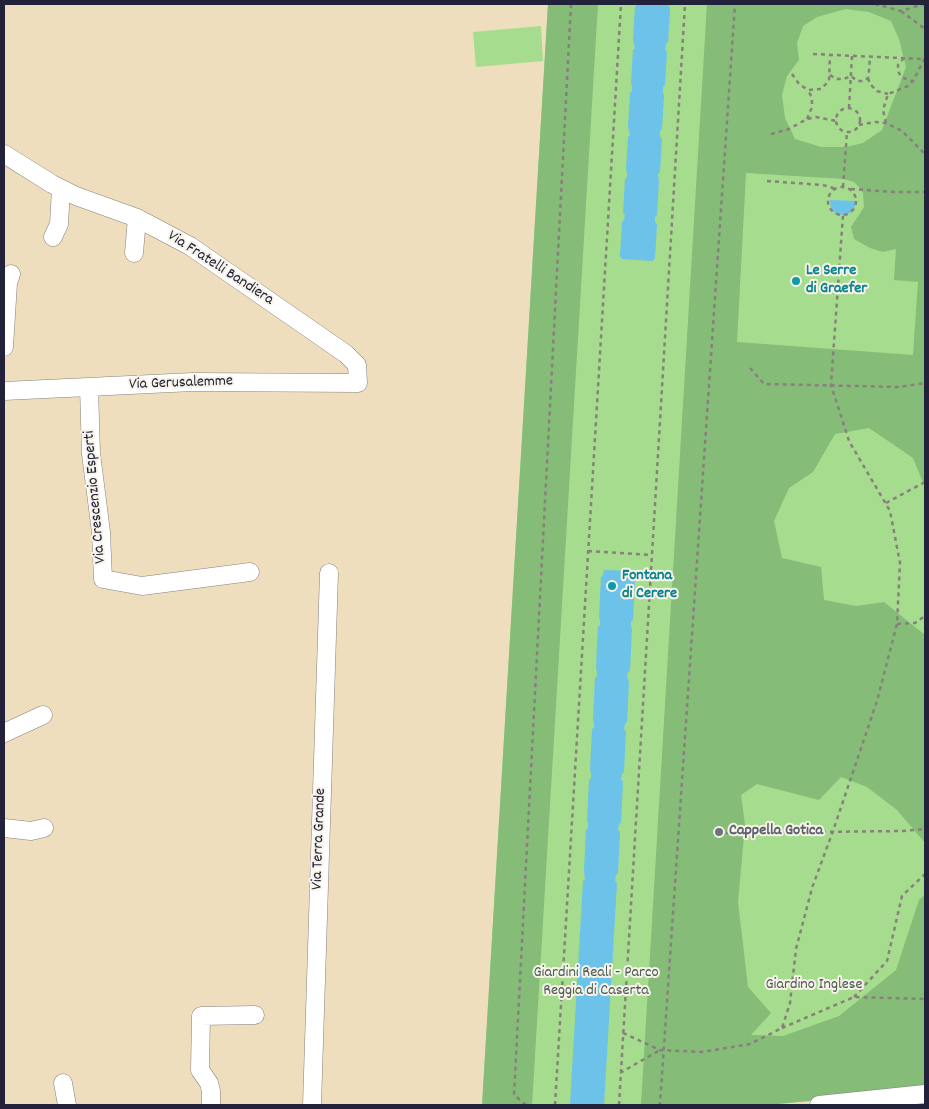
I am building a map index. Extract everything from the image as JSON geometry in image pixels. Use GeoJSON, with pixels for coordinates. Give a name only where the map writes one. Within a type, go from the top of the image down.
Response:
{"type":"FeatureCollection","features":[{"type":"Feature","properties":{"kind":"street","name":"Via Fratelli Bandiera"},"geometry":{"type":"LineString","coordinates":[[4,154],[61,189],[137,218],[190,246],[346,354],[357,365],[358,383]]}},
{"type":"Feature","properties":{"kind":"street"},"geometry":{"type":"LineString","coordinates":[[53,237],[59,224],[61,189]]}},
{"type":"Feature","properties":{"kind":"street"},"geometry":{"type":"LineString","coordinates":[[134,253],[137,218]]}},
{"type":"Feature","properties":{"kind":"street"},"geometry":{"type":"LineString","coordinates":[[4,347],[8,283],[11,274]]}},
{"type":"Feature","properties":{"kind":"street","name":"Via Gerusalemme"},"geometry":{"type":"LineString","coordinates":[[4,391],[193,382],[358,383]]}},
{"type":"Feature","properties":{"kind":"street","name":"Via Crescenzio Esperti"},"geometry":{"type":"LineString","coordinates":[[89,387],[91,454],[101,532],[103,578],[142,586],[250,572]]}},
{"type":"Feature","properties":{"kind":"street","name":"Via Terra Grande"},"geometry":{"type":"LineString","coordinates":[[312,1105],[329,573]]}},
{"type":"Feature","properties":{"kind":"street"},"geometry":{"type":"LineString","coordinates":[[4,733],[43,715]]}},
{"type":"Feature","properties":{"kind":"street"},"geometry":{"type":"LineString","coordinates":[[4,828],[31,831],[44,828]]}},
{"type":"Feature","properties":{"kind":"street"},"geometry":{"type":"LineString","coordinates":[[211,1105],[209,1083],[200,1070],[201,1016],[255,1015]]}},
{"type":"Feature","properties":{"kind":"street"},"geometry":{"type":"LineString","coordinates":[[63,1083],[67,1105]]}},
{"type":"Feature","properties":{"kind":"street"},"geometry":{"type":"LineString","coordinates":[[819,1105],[925,1094]]}},
{"type":"Feature","properties":{"kind":"path"},"geometry":{"type":"LineString","coordinates":[[526,1105],[514,1095],[571,4]]}},
{"type":"Feature","properties":{"kind":"path"},"geometry":{"type":"LineString","coordinates":[[554,1105],[621,4]]}},
{"type":"Feature","properties":{"kind":"path"},"geometry":{"type":"LineString","coordinates":[[619,1105],[685,4]]}},
{"type":"Feature","properties":{"kind":"path"},"geometry":{"type":"LineString","coordinates":[[658,1105],[660,1104],[662,1050],[735,4]]}},
{"type":"Feature","properties":{"kind":"path"},"geometry":{"type":"LineString","coordinates":[[876,4],[901,11],[925,29]]}},
{"type":"Feature","properties":{"kind":"path"},"geometry":{"type":"LineString","coordinates":[[901,11],[924,4]]}},
{"type":"Feature","properties":{"kind":"path"},"geometry":{"type":"LineString","coordinates":[[813,54],[925,58]]}},
{"type":"Feature","properties":{"kind":"path"},"geometry":{"type":"LineString","coordinates":[[808,90],[821,89],[829,81],[830,55]]}},
{"type":"Feature","properties":{"kind":"path"},"geometry":{"type":"LineString","coordinates":[[849,108],[852,56]]}},
{"type":"Feature","properties":{"kind":"path"},"geometry":{"type":"LineString","coordinates":[[870,56],[868,78],[870,84],[877,91],[888,94],[908,86],[913,81],[925,58]]}},
{"type":"Feature","properties":{"kind":"path"},"geometry":{"type":"LineString","coordinates":[[904,58],[898,65],[898,71],[901,77],[913,81]]}},
{"type":"Feature","properties":{"kind":"path"},"geometry":{"type":"LineString","coordinates":[[792,74],[799,84],[808,90],[812,98],[812,107],[807,119]]}},
{"type":"Feature","properties":{"kind":"path"},"geometry":{"type":"LineString","coordinates":[[830,74],[836,80],[851,76]]}},
{"type":"Feature","properties":{"kind":"path"},"geometry":{"type":"LineString","coordinates":[[851,76],[857,80],[864,81],[868,78]]}},
{"type":"Feature","properties":{"kind":"path"},"geometry":{"type":"LineString","coordinates":[[886,123],[883,110],[888,94]]}},
{"type":"Feature","properties":{"kind":"path"},"geometry":{"type":"LineString","coordinates":[[836,121],[840,112],[849,108]]}},
{"type":"Feature","properties":{"kind":"path"},"geometry":{"type":"LineString","coordinates":[[849,108],[858,114],[859,125]]}},
{"type":"Feature","properties":{"kind":"path"},"geometry":{"type":"LineString","coordinates":[[771,134],[789,129],[807,119],[816,117],[836,121]]}},
{"type":"Feature","properties":{"kind":"path"},"geometry":{"type":"LineString","coordinates":[[836,121],[840,129],[847,132],[854,130],[859,125],[875,122],[886,123],[902,131],[925,154]]}},
{"type":"Feature","properties":{"kind":"path"},"geometry":{"type":"LineString","coordinates":[[843,187],[847,132]]}},
{"type":"Feature","properties":{"kind":"path"},"geometry":{"type":"LineString","coordinates":[[767,181],[824,185],[836,189]]}},
{"type":"Feature","properties":{"kind":"path"},"geometry":{"type":"LineString","coordinates":[[850,189],[856,196],[856,205],[851,212],[842,215],[834,212],[829,204],[830,195],[836,189],[843,187],[894,192],[925,192]]}},
{"type":"Feature","properties":{"kind":"path"},"geometry":{"type":"LineString","coordinates":[[782,1028],[790,1003],[796,949],[812,888],[877,701],[897,624],[900,563],[890,511],[849,441],[831,385],[842,215]]}},
{"type":"Feature","properties":{"kind":"path"},"geometry":{"type":"LineString","coordinates":[[750,368],[764,384],[899,387],[925,383]]}},
{"type":"Feature","properties":{"kind":"path"},"geometry":{"type":"LineString","coordinates":[[886,503],[925,482]]}},
{"type":"Feature","properties":{"kind":"path"},"geometry":{"type":"LineString","coordinates":[[588,551],[652,555]]}},
{"type":"Feature","properties":{"kind":"path"},"geometry":{"type":"LineString","coordinates":[[897,624],[914,623],[925,616]]}},
{"type":"Feature","properties":{"kind":"path"},"geometry":{"type":"LineString","coordinates":[[726,833],[903,831],[925,828]]}},
{"type":"Feature","properties":{"kind":"path"},"geometry":{"type":"LineString","coordinates":[[623,1032],[662,1050],[702,1052],[750,1044],[854,997],[887,961],[902,896],[925,874]]}},
{"type":"Feature","properties":{"kind":"path"},"geometry":{"type":"LineString","coordinates":[[854,997],[925,999]]}},
{"type":"Feature","properties":{"kind":"path"},"geometry":{"type":"LineString","coordinates":[[620,1073],[662,1050]]}},
{"type":"Feature","properties":{"kind":"green space"},"geometry":{"type":"Polygon","coordinates":[[[548,4],[925,4],[925,1090],[767,1105],[482,1105],[548,4]]]}},
{"type":"Feature","properties":{"kind":"green space"},"geometry":{"type":"Polygon","coordinates":[[[548,4],[598,4],[532,1105],[482,1105],[548,4]]]}},
{"type":"Feature","properties":{"kind":"green space"},"geometry":{"type":"Polygon","coordinates":[[[707,4],[925,4],[925,487],[913,458],[869,428],[835,434],[813,472],[789,488],[774,521],[782,558],[821,567],[824,600],[856,606],[884,602],[925,635],[925,843],[897,810],[867,787],[841,777],[819,800],[757,784],[741,795],[745,825],[738,902],[748,987],[771,1013],[751,1035],[783,1036],[839,1016],[896,970],[919,900],[925,894],[925,1090],[767,1105],[641,1105],[707,4]],[[846,9],[817,17],[803,26],[797,43],[799,60],[787,76],[782,95],[785,118],[795,139],[821,147],[846,147],[863,143],[882,130],[906,67],[899,39],[891,21],[869,12],[846,9]],[[746,173],[737,342],[913,355],[918,282],[894,280],[896,249],[883,252],[870,248],[854,239],[851,227],[864,207],[863,193],[859,187],[854,182],[844,179],[746,173]]]}},
{"type":"Feature","properties":{"kind":"green space"},"geometry":{"type":"Polygon","coordinates":[[[541,26],[543,61],[476,67],[473,32],[541,26]]]}},
{"type":"Feature","properties":{"kind":"water"},"geometry":{"type":"Polygon","coordinates":[[[637,4],[668,4],[670,9],[668,42],[665,50],[667,52],[665,85],[663,87],[662,129],[660,131],[662,139],[660,172],[658,174],[657,215],[655,217],[657,224],[655,258],[652,261],[622,259],[620,256],[622,222],[625,215],[623,213],[625,179],[627,177],[628,137],[630,135],[628,127],[630,93],[632,91],[633,50],[635,48],[633,40],[635,7],[637,4]]]}},
{"type":"Feature","properties":{"kind":"water"},"geometry":{"type":"Polygon","coordinates":[[[830,200],[856,201],[854,209],[850,213],[842,215],[835,213],[831,208],[830,200]]]}},
{"type":"Feature","properties":{"kind":"water"},"geometry":{"type":"Polygon","coordinates":[[[604,570],[634,571],[635,579],[633,620],[631,622],[630,671],[627,678],[629,681],[627,722],[624,730],[626,731],[624,772],[621,780],[623,781],[621,823],[618,830],[620,832],[618,873],[615,881],[617,883],[604,1105],[570,1105],[583,881],[585,879],[586,830],[588,828],[589,780],[591,778],[592,729],[594,728],[601,577],[604,570]]]}},
{"type":"Feature","properties":{"kind":"place","name":"Le Serre di Graefer"},"geometry":{"type":"Point","coordinates":[796,281]}},
{"type":"Feature","properties":{"kind":"place","name":"Fontana di Cerere"},"geometry":{"type":"Point","coordinates":[612,586]}},
{"type":"Feature","properties":{"kind":"place","name":"Cappella Gotica"},"geometry":{"type":"Point","coordinates":[719,832]}},
{"type":"Feature","properties":{"kind":"park label","name":"Giardini Reali - Parco Reggia di Caserta"},"geometry":{"type":"Point","coordinates":[596,983]}},
{"type":"Feature","properties":{"kind":"park label","name":"Giardino Inglese"},"geometry":{"type":"Point","coordinates":[814,986]}}]}
